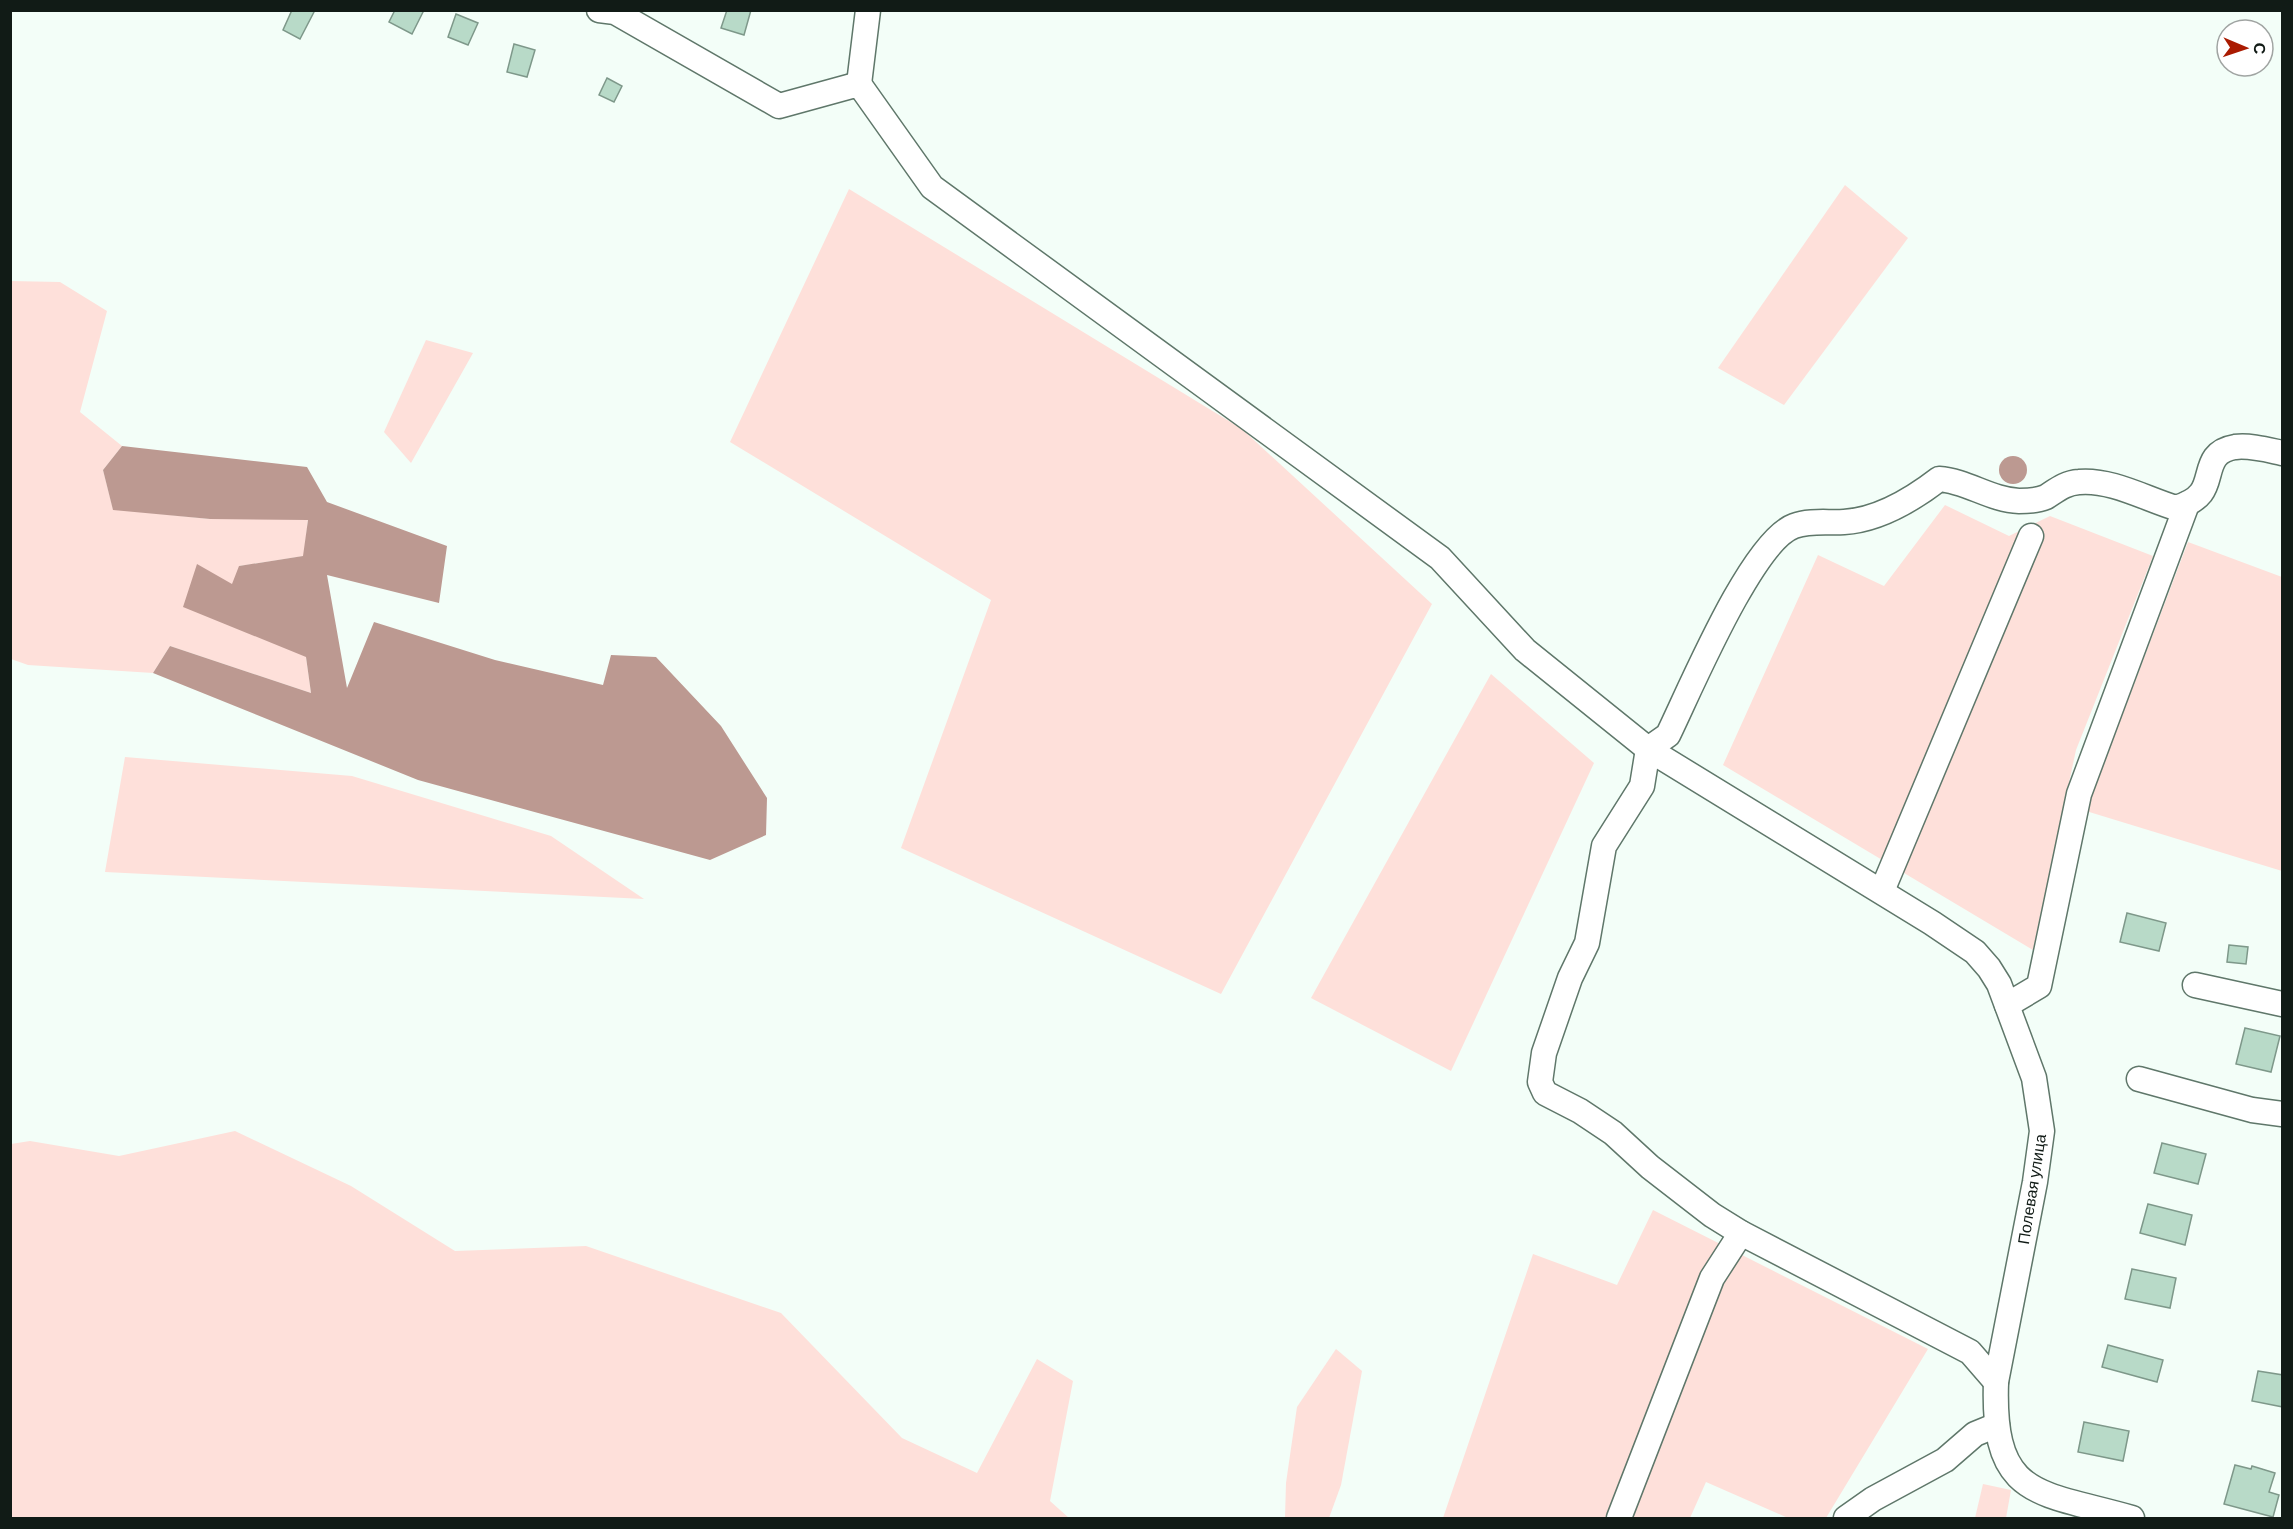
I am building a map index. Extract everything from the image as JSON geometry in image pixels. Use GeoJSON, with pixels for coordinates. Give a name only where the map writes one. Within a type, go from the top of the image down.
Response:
{"type":"FeatureCollection","features":[{"type":"Feature","properties":{"kind":"street"},"geometry":{"type":"LineString","coordinates":[[599,10],[615,12],[779,106],[859,84],[868,10]]}},
{"type":"Feature","properties":{"kind":"street","name":"Полевая улица"},"geometry":{"type":"LineString","coordinates":[[859,84],[932,187],[1440,558],[1524,650],[1648,749],[1882,891],[1975,952],[1999,984],[2007,1005],[2034,1078],[2042,1131],[2035,1182],[1996,1382],[1998,1443],[2010,1469],[2023,1483],[2038,1491],[2132,1518]]}},
{"type":"Feature","properties":{"kind":"street"},"geometry":{"type":"LineString","coordinates":[[1996,1382],[1970,1352],[1741,1233],[1712,1215],[1650,1167],[1613,1133],[1580,1111],[1545,1093],[1539,1082],[1544,1053],[1570,978],[1587,943],[1604,846],[1642,786],[1648,749],[1668,735],[1749,572],[1781,531],[1797,525],[1871,517],[1923,491],[1939,479],[1957,480],[1998,497],[2017,501],[2044,498],[2059,487],[2078,482],[2099,483],[2176,508],[2187,504],[2202,493],[2208,469],[2221,452],[2236,447],[2283,453]]}},
{"type":"Feature","properties":{"kind":"street"},"geometry":{"type":"LineString","coordinates":[[2007,1005],[2039,986],[2079,794],[2187,504]]}},
{"type":"Feature","properties":{"kind":"street"},"geometry":{"type":"LineString","coordinates":[[1882,891],[2031,536]]}},
{"type":"Feature","properties":{"kind":"street"},"geometry":{"type":"LineString","coordinates":[[2195,985],[2283,1004]]}},
{"type":"Feature","properties":{"kind":"street"},"geometry":{"type":"LineString","coordinates":[[2139,1079],[2252,1110],[2283,1114]]}},
{"type":"Feature","properties":{"kind":"street"},"geometry":{"type":"LineString","coordinates":[[1619,1518],[1712,1278],[1741,1233]]}},
{"type":"Feature","properties":{"kind":"street"},"geometry":{"type":"LineString","coordinates":[[1846,1518],[1873,1499],[1945,1460],[1976,1434],[1997,1425]]}},
{"type":"Feature","properties":{"kind":"shaded area"},"geometry":{"type":"Polygon","coordinates":[[[1845,185],[1908,238],[1784,405],[1718,368],[1845,185]]]}},
{"type":"Feature","properties":{"kind":"shaded area"},"geometry":{"type":"Polygon","coordinates":[[[849,189],[1242,429],[1432,604],[1221,994],[901,848],[991,600],[730,442],[849,189]]]}},
{"type":"Feature","properties":{"kind":"shaded area"},"geometry":{"type":"Polygon","coordinates":[[[10,281],[60,282],[107,311],[80,412],[122,446],[103,470],[113,509],[210,519],[308,519],[304,556],[239,566],[306,657],[311,693],[170,646],[153,673],[28,665],[11,659],[10,281]]]}},
{"type":"Feature","properties":{"kind":"shaded area"},"geometry":{"type":"Polygon","coordinates":[[[426,340],[473,353],[411,463],[384,432],[426,340]]]}},
{"type":"Feature","properties":{"kind":"shaded area"},"geometry":{"type":"Polygon","coordinates":[[[122,446],[307,467],[327,502],[447,546],[439,603],[327,575],[347,688],[374,622],[495,660],[603,685],[611,655],[656,657],[721,726],[767,798],[766,835],[710,860],[418,780],[153,673],[170,646],[311,693],[306,657],[183,607],[197,564],[232,584],[239,566],[303,556],[308,520],[210,519],[113,510],[103,470],[122,446]]]}},
{"type":"Feature","properties":{"kind":"shaded area"},"geometry":{"type":"Polygon","coordinates":[[[2013,456],[2023,460],[2027,470],[2023,480],[2013,484],[2003,480],[1999,470],[2003,460],[2013,456]]]}},
{"type":"Feature","properties":{"kind":"shaded area"},"geometry":{"type":"Polygon","coordinates":[[[1945,505],[2009,536],[2050,516],[2153,556],[2076,750],[2033,950],[1723,765],[1818,555],[1884,586],[1945,505]]]}},
{"type":"Feature","properties":{"kind":"shaded area"},"geometry":{"type":"Polygon","coordinates":[[[2188,542],[2282,577],[2282,871],[2086,811],[2188,542]]]}},
{"type":"Feature","properties":{"kind":"shaded area"},"geometry":{"type":"Polygon","coordinates":[[[1491,674],[1594,763],[1451,1071],[1311,998],[1491,674]]]}},
{"type":"Feature","properties":{"kind":"shaded area"},"geometry":{"type":"Polygon","coordinates":[[[125,757],[352,776],[551,836],[644,899],[105,872],[125,757]]]}},
{"type":"Feature","properties":{"kind":"shaded area"},"geometry":{"type":"Polygon","coordinates":[[[235,1131],[351,1186],[455,1251],[586,1246],[781,1313],[902,1438],[977,1473],[1037,1359],[1073,1381],[1050,1501],[1069,1518],[11,1518],[11,1144],[30,1141],[119,1156],[235,1131]]]}},
{"type":"Feature","properties":{"kind":"shaded area"},"geometry":{"type":"Polygon","coordinates":[[[1653,1210],[1928,1349],[1826,1518],[1788,1518],[1706,1482],[1690,1518],[1443,1518],[1533,1254],[1617,1285],[1653,1210]]]}},
{"type":"Feature","properties":{"kind":"shaded area"},"geometry":{"type":"Polygon","coordinates":[[[1336,1349],[1362,1371],[1341,1485],[1329,1518],[1285,1518],[1286,1483],[1297,1407],[1336,1349]]]}},
{"type":"Feature","properties":{"kind":"shaded area"},"geometry":{"type":"Polygon","coordinates":[[[1983,1484],[2011,1490],[2006,1518],[1975,1518],[1983,1484]]]}},
{"type":"Feature","properties":{"kind":"building"},"geometry":{"type":"Polygon","coordinates":[[[292,10],[315,10],[300,39],[283,30],[292,10]]]}},
{"type":"Feature","properties":{"kind":"building"},"geometry":{"type":"Polygon","coordinates":[[[395,10],[424,10],[412,34],[389,22],[395,10]]]}},
{"type":"Feature","properties":{"kind":"building"},"geometry":{"type":"Polygon","coordinates":[[[727,10],[751,10],[744,35],[721,28],[727,10]]]}},
{"type":"Feature","properties":{"kind":"building"},"geometry":{"type":"Polygon","coordinates":[[[456,14],[478,23],[468,45],[448,37],[456,14]]]}},
{"type":"Feature","properties":{"kind":"building"},"geometry":{"type":"Polygon","coordinates":[[[514,44],[535,50],[527,77],[507,72],[514,44]]]}},
{"type":"Feature","properties":{"kind":"building"},"geometry":{"type":"Polygon","coordinates":[[[607,78],[622,86],[614,102],[599,95],[607,78]]]}},
{"type":"Feature","properties":{"kind":"building"},"geometry":{"type":"Polygon","coordinates":[[[2127,913],[2166,923],[2159,951],[2120,942],[2127,913]]]}},
{"type":"Feature","properties":{"kind":"building"},"geometry":{"type":"Polygon","coordinates":[[[2229,945],[2248,947],[2246,964],[2227,962],[2229,945]]]}},
{"type":"Feature","properties":{"kind":"building"},"geometry":{"type":"Polygon","coordinates":[[[2245,1028],[2280,1036],[2271,1072],[2236,1064],[2245,1028]]]}},
{"type":"Feature","properties":{"kind":"building"},"geometry":{"type":"Polygon","coordinates":[[[2162,1143],[2206,1154],[2198,1184],[2154,1173],[2162,1143]]]}},
{"type":"Feature","properties":{"kind":"building"},"geometry":{"type":"Polygon","coordinates":[[[2148,1204],[2192,1215],[2185,1245],[2140,1233],[2148,1204]]]}},
{"type":"Feature","properties":{"kind":"building"},"geometry":{"type":"Polygon","coordinates":[[[2132,1269],[2176,1278],[2170,1308],[2125,1299],[2132,1269]]]}},
{"type":"Feature","properties":{"kind":"building"},"geometry":{"type":"Polygon","coordinates":[[[2108,1345],[2163,1360],[2157,1382],[2102,1367],[2108,1345]]]}},
{"type":"Feature","properties":{"kind":"building"},"geometry":{"type":"Polygon","coordinates":[[[2258,1371],[2283,1375],[2283,1407],[2252,1401],[2258,1371]]]}},
{"type":"Feature","properties":{"kind":"building"},"geometry":{"type":"Polygon","coordinates":[[[2084,1422],[2129,1431],[2123,1461],[2078,1452],[2084,1422]]]}},
{"type":"Feature","properties":{"kind":"building"},"geometry":{"type":"Polygon","coordinates":[[[2235,1465],[2251,1469],[2252,1466],[2275,1473],[2269,1492],[2279,1495],[2273,1517],[2224,1504],[2235,1465]]]}}]}
